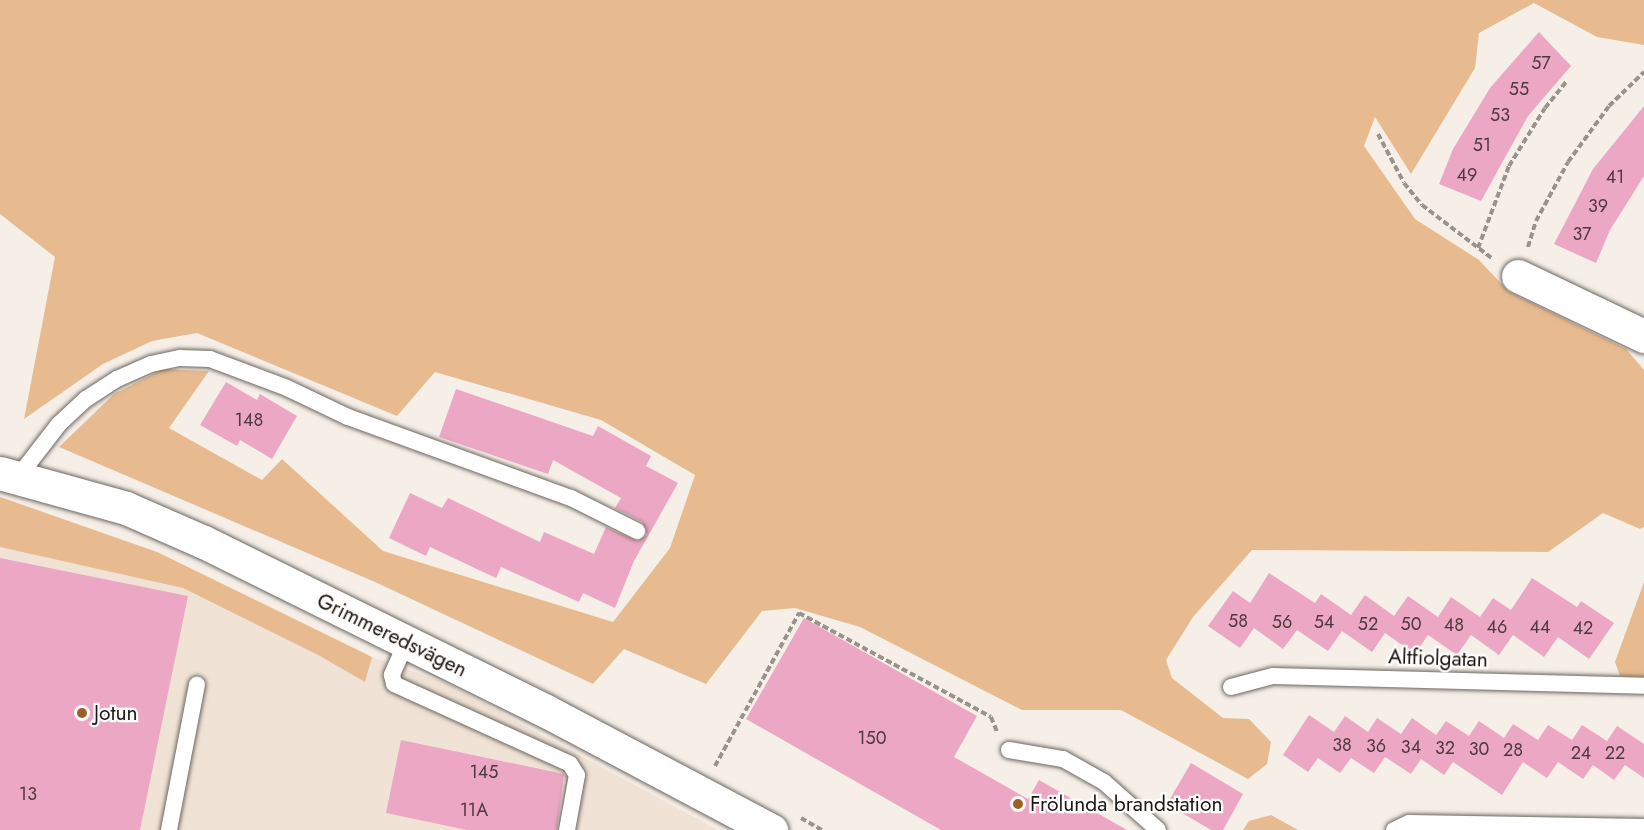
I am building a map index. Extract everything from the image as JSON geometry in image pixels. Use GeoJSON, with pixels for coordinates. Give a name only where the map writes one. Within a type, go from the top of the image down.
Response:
{"type":"FeatureCollection","features":[{"type":"Feature","properties":{"kind":"street"},"geometry":{"type":"LineString","coordinates":[[1518,276],[1644,336]]}},
{"type":"Feature","properties":{"kind":"street","name":"Grimmeredsvägen"},"geometry":{"type":"LineString","coordinates":[[9,475],[126,508],[546,711],[771,830]]}},
{"type":"Feature","properties":{"kind":"lane"},"geometry":{"type":"LineString","coordinates":[[9,475],[86,399],[117,379],[161,362],[210,359],[287,388],[348,417],[571,498],[637,531]]}},
{"type":"Feature","properties":{"kind":"lane"},"geometry":{"type":"LineString","coordinates":[[406,643],[392,675],[394,684],[570,764],[577,775],[567,830]]}},
{"type":"Feature","properties":{"kind":"lane","name":"Altfiolgatan"},"geometry":{"type":"LineString","coordinates":[[1231,687],[1273,676],[1644,686]]}},
{"type":"Feature","properties":{"kind":"lane"},"geometry":{"type":"LineString","coordinates":[[169,830],[197,685]]}},
{"type":"Feature","properties":{"kind":"lane"},"geometry":{"type":"LineString","coordinates":[[1009,750],[1063,759],[1104,782],[1158,830]]}},
{"type":"Feature","properties":{"kind":"lane"},"geometry":{"type":"LineString","coordinates":[[1394,830],[1409,823],[1644,827]]}},
{"type":"Feature","properties":{"kind":"path"},"geometry":{"type":"LineString","coordinates":[[1378,134],[1404,183],[1422,204],[1518,276],[1536,221],[1563,172],[1609,106],[1644,72]]}},
{"type":"Feature","properties":{"kind":"path"},"geometry":{"type":"LineString","coordinates":[[1478,248],[1509,166],[1545,108],[1567,81]]}},
{"type":"Feature","properties":{"kind":"path"},"geometry":{"type":"LineString","coordinates":[[713,769],[799,613],[991,717]]}},
{"type":"Feature","properties":{"kind":"shaded area"},"geometry":{"type":"Polygon","coordinates":[[[0,0],[1644,0],[1644,45],[1597,37],[1534,3],[1479,33],[1475,68],[1411,174],[1375,117],[1364,146],[1415,219],[1479,260],[1509,292],[1626,349],[1644,370],[1644,527],[1640,529],[1603,513],[1548,552],[1252,550],[1193,617],[1166,660],[1172,678],[1223,718],[1249,719],[1271,742],[1267,764],[1248,779],[1121,710],[1022,710],[860,627],[795,608],[762,611],[706,684],[624,649],[593,684],[375,582],[59,447],[114,394],[163,369],[209,371],[169,428],[262,480],[282,459],[383,551],[613,622],[670,548],[695,475],[601,420],[435,372],[397,416],[197,333],[152,341],[103,364],[24,419],[55,257],[0,214],[0,0]]]}},
{"type":"Feature","properties":{"kind":"shaded area"},"geometry":{"type":"Polygon","coordinates":[[[0,497],[157,552],[372,657],[446,683],[718,830],[0,830],[0,497]]]}},
{"type":"Feature","properties":{"kind":"shaded area"},"geometry":{"type":"Polygon","coordinates":[[[0,497],[157,552],[372,657],[365,682],[320,656],[183,588],[0,547],[0,497]]]}},
{"type":"Feature","properties":{"kind":"shaded area"},"geometry":{"type":"Polygon","coordinates":[[[1644,582],[1644,677],[1620,676],[1615,662],[1644,582]]]}},
{"type":"Feature","properties":{"kind":"shaded area"},"geometry":{"type":"Polygon","coordinates":[[[1271,815],[1298,830],[1243,830],[1249,821],[1271,815]]]}},
{"type":"Feature","properties":{"kind":"building"},"geometry":{"type":"Polygon","coordinates":[[[1539,32],[1571,66],[1528,116],[1481,201],[1439,184],[1453,149],[1490,88],[1539,32]]]}},
{"type":"Feature","properties":{"kind":"building"},"geometry":{"type":"Polygon","coordinates":[[[1644,106],[1644,176],[1610,230],[1596,263],[1554,244],[1593,169],[1644,106]]]}},
{"type":"Feature","properties":{"kind":"building"},"geometry":{"type":"Polygon","coordinates":[[[226,382],[257,400],[260,394],[297,416],[272,459],[240,440],[237,446],[200,425],[226,382]]]}},
{"type":"Feature","properties":{"kind":"building"},"geometry":{"type":"Polygon","coordinates":[[[456,389],[593,436],[598,426],[651,456],[646,466],[678,483],[634,561],[615,608],[583,593],[579,602],[501,567],[496,578],[430,547],[426,556],[389,538],[410,493],[442,508],[448,498],[540,542],[544,532],[594,554],[606,527],[637,541],[647,535],[642,522],[615,508],[621,498],[553,460],[548,474],[439,437],[456,389]]]}},
{"type":"Feature","properties":{"kind":"building","name":"Jotun"},"geometry":{"type":"Polygon","coordinates":[[[0,558],[188,596],[140,830],[0,830],[0,558]]]}},
{"type":"Feature","properties":{"kind":"building"},"geometry":{"type":"Polygon","coordinates":[[[1269,573],[1315,603],[1321,594],[1351,615],[1365,595],[1394,616],[1408,596],[1438,617],[1451,597],[1480,617],[1493,598],[1511,610],[1532,578],[1577,607],[1581,601],[1614,623],[1589,659],[1558,637],[1544,657],[1513,635],[1499,655],[1471,635],[1457,655],[1428,635],[1415,654],[1385,633],[1372,652],[1342,631],[1328,651],[1297,630],[1283,649],[1254,628],[1240,648],[1208,626],[1233,591],[1250,603],[1269,573]]]}},
{"type":"Feature","properties":{"kind":"building"},"geometry":{"type":"Polygon","coordinates":[[[804,618],[977,716],[954,757],[1028,799],[1039,780],[1127,830],[941,830],[746,719],[804,618]]]}},
{"type":"Feature","properties":{"kind":"building"},"geometry":{"type":"Polygon","coordinates":[[[1309,715],[1334,732],[1345,716],[1368,732],[1377,718],[1401,734],[1412,718],[1436,735],[1446,721],[1469,736],[1479,721],[1504,738],[1513,724],[1538,740],[1548,725],[1572,740],[1582,725],[1607,741],[1617,726],[1644,744],[1644,778],[1625,765],[1614,780],[1593,765],[1583,779],[1558,762],[1547,778],[1523,762],[1502,795],[1453,762],[1444,775],[1421,759],[1411,774],[1385,757],[1374,773],[1351,758],[1340,773],[1318,758],[1308,772],[1283,755],[1309,715]]]}},
{"type":"Feature","properties":{"kind":"building"},"geometry":{"type":"Polygon","coordinates":[[[401,740],[564,774],[557,830],[467,830],[386,813],[401,740]]]}},
{"type":"Feature","properties":{"kind":"building"},"geometry":{"type":"Polygon","coordinates":[[[1191,763],[1243,794],[1223,830],[1211,830],[1167,804],[1191,763]]]}},
{"type":"Feature","properties":{"kind":"place","name":"Jotun"},"geometry":{"type":"Point","coordinates":[82,713]}},
{"type":"Feature","properties":{"kind":"place","name":"Frölunda brandstation"},"geometry":{"type":"Point","coordinates":[1018,804]}}]}
